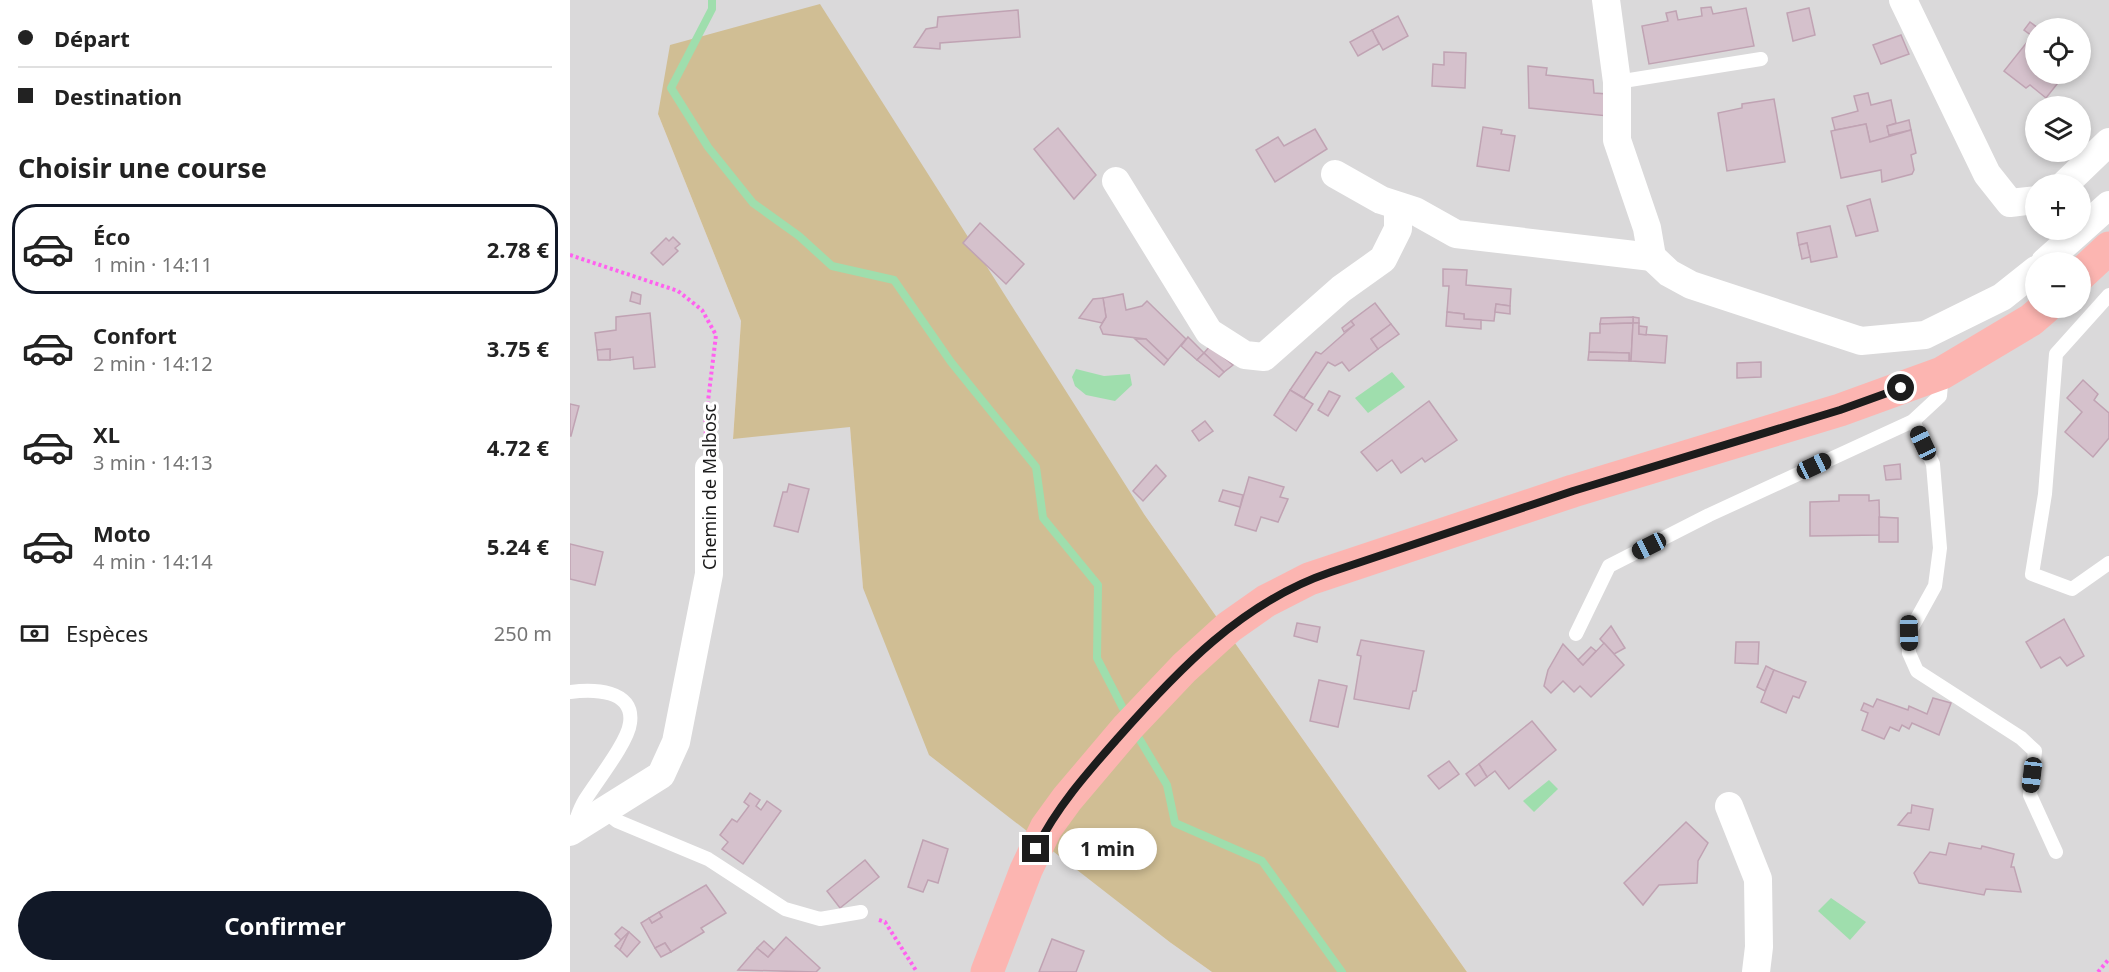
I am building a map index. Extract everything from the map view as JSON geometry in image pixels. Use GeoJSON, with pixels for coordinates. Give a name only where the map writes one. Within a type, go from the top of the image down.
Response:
{"type":"FeatureCollection","features":[{"type":"Feature","properties":{"kind":"main road"},"geometry":{"type":"LineString","coordinates":[[2091,265],[2109,248]]}},
{"type":"Feature","properties":{"kind":"main road"},"geometry":{"type":"LineString","coordinates":[[987,972],[1026,870],[1046,828],[1089,771],[1128,727],[1203,650],[1266,601],[1309,579],[1573,491],[1840,410],[1942,373],[2033,318]]}},
{"type":"Feature","properties":{"kind":"street"},"geometry":{"type":"LineString","coordinates":[[1606,0],[1617,82],[1617,140],[1647,228],[1652,257]]}},
{"type":"Feature","properties":{"kind":"street"},"geometry":{"type":"LineString","coordinates":[[1903,0],[1956,105],[1987,174],[2010,203],[2025,201]]}},
{"type":"Feature","properties":{"kind":"street"},"geometry":{"type":"LineString","coordinates":[[2075,174],[2109,142]]}},
{"type":"Feature","properties":{"kind":"street"},"geometry":{"type":"LineString","coordinates":[[1335,174],[1398,207],[1415,211],[1456,234],[1652,257],[1669,273],[1691,285],[1861,341],[1925,335],[2002,297],[2025,279]]}},
{"type":"Feature","properties":{"kind":"street"},"geometry":{"type":"LineString","coordinates":[[1116,181],[1209,332],[1245,356],[1264,357],[1341,289],[1383,259],[1398,229],[1398,207]]}},
{"type":"Feature","properties":{"kind":"street"},"geometry":{"type":"LineString","coordinates":[[2055,252],[2109,205]]}},
{"type":"Feature","properties":{"kind":"street","name":"Chemin de Malbosc"},"geometry":{"type":"LineString","coordinates":[[571,831],[661,775],[676,742],[709,574],[709,468]]}},
{"type":"Feature","properties":{"kind":"street"},"geometry":{"type":"LineString","coordinates":[[1729,806],[1758,879],[1759,947],[1756,972]]}},
{"type":"Feature","properties":{"kind":"lane"},"geometry":{"type":"LineString","coordinates":[[1617,82],[1761,59]]}},
{"type":"Feature","properties":{"kind":"lane"},"geometry":{"type":"LineString","coordinates":[[2109,295],[2056,354],[2045,494],[2032,574],[2072,589],[2109,563]]}},
{"type":"Feature","properties":{"kind":"lane"},"geometry":{"type":"LineString","coordinates":[[1576,634],[1609,567],[1709,515],[1912,421],[1941,396],[1942,373]]}},
{"type":"Feature","properties":{"kind":"lane"},"geometry":{"type":"LineString","coordinates":[[1912,421],[1932,464],[1940,548],[1935,586],[1909,633],[1909,654],[1917,671],[2021,738],[2034,751],[2030,795],[2056,852]]}},
{"type":"Feature","properties":{"kind":"lane"},"geometry":{"type":"LineString","coordinates":[[570,692],[591,689],[612,692],[628,707],[630,723],[617,751],[583,803],[571,831]]}},
{"type":"Feature","properties":{"kind":"lane"},"geometry":{"type":"LineString","coordinates":[[604,812],[617,821],[708,860],[784,909],[820,920],[861,912]]}},
{"type":"Feature","properties":{"kind":"path","name":"Chemin de Malbosc"},"geometry":{"type":"LineString","coordinates":[[570,255],[678,291],[702,310],[716,335],[705,426],[709,468]]}},
{"type":"Feature","properties":{"kind":"path"},"geometry":{"type":"LineString","coordinates":[[861,912],[885,922],[917,972]]}},
{"type":"Feature","properties":{"kind":"path"},"geometry":{"type":"LineString","coordinates":[[2098,972],[2109,959]]}},
{"type":"Feature","properties":{"kind":"shaded area"},"geometry":{"type":"Polygon","coordinates":[[[570,0],[2109,0],[2109,972],[1467,972],[1144,514],[658,114],[741,321],[733,438],[850,426],[863,588],[1171,943],[1212,972],[570,972],[570,0]]]}},
{"type":"Feature","properties":{"kind":"shaded area"},"geometry":{"type":"Polygon","coordinates":[[[820,4],[1144,514],[1467,972],[1212,972],[1171,943],[929,755],[863,588],[850,427],[733,439],[741,321],[658,114],[670,45],[820,4]]]}},
{"type":"Feature","properties":{"kind":"shaded area"},"geometry":{"type":"Polygon","coordinates":[[[1076,369],[1104,376],[1130,374],[1132,385],[1115,401],[1086,395],[1075,386],[1072,377],[1076,369]]]}},
{"type":"Feature","properties":{"kind":"shaded area"},"geometry":{"type":"Polygon","coordinates":[[[1392,372],[1405,387],[1368,413],[1355,398],[1392,372]]]}},
{"type":"Feature","properties":{"kind":"shaded area"},"geometry":{"type":"Polygon","coordinates":[[[1549,780],[1558,789],[1534,812],[1523,801],[1549,780]]]}},
{"type":"Feature","properties":{"kind":"shaded area"},"geometry":{"type":"Polygon","coordinates":[[[1831,898],[1866,922],[1850,940],[1818,911],[1831,898]]]}},
{"type":"Feature","properties":{"kind":"building"},"geometry":{"type":"Polygon","coordinates":[[[1711,7],[1713,14],[1746,8],[1754,46],[1649,64],[1642,26],[1668,21],[1666,13],[1676,11],[1678,20],[1702,16],[1701,8],[1711,7]]]}},
{"type":"Feature","properties":{"kind":"building"},"geometry":{"type":"Polygon","coordinates":[[[1809,8],[1815,35],[1793,41],[1787,13],[1809,8]]]}},
{"type":"Feature","properties":{"kind":"building"},"geometry":{"type":"Polygon","coordinates":[[[1018,10],[1020,37],[940,43],[940,49],[914,47],[926,29],[937,27],[938,17],[1018,10]]]}},
{"type":"Feature","properties":{"kind":"building"},"geometry":{"type":"Polygon","coordinates":[[[1398,16],[1408,36],[1383,50],[1372,30],[1398,16]]]}},
{"type":"Feature","properties":{"kind":"building"},"geometry":{"type":"Polygon","coordinates":[[[1372,30],[1379,44],[1358,56],[1350,42],[1372,30]]]}},
{"type":"Feature","properties":{"kind":"building"},"geometry":{"type":"Polygon","coordinates":[[[1901,35],[1909,54],[1881,64],[1873,45],[1901,35]]]}},
{"type":"Feature","properties":{"kind":"building"},"geometry":{"type":"Polygon","coordinates":[[[2025,45],[2025,84],[2057,84],[2048,96],[2044,96],[2030,85],[2026,88],[2004,71],[2025,45]]]}},
{"type":"Feature","properties":{"kind":"building"},"geometry":{"type":"Polygon","coordinates":[[[1444,52],[1466,53],[1465,88],[1432,86],[1433,64],[1444,65],[1444,52]]]}},
{"type":"Feature","properties":{"kind":"building"},"geometry":{"type":"Polygon","coordinates":[[[1528,66],[1547,68],[1546,75],[1593,80],[1594,93],[1608,94],[1608,116],[1529,108],[1528,66]]]}},
{"type":"Feature","properties":{"kind":"building"},"geometry":{"type":"Polygon","coordinates":[[[1868,93],[1871,105],[1891,100],[1896,123],[1887,126],[1889,135],[1893,137],[1870,142],[1866,124],[1835,130],[1832,118],[1858,111],[1854,96],[1868,93]]]}},
{"type":"Feature","properties":{"kind":"building"},"geometry":{"type":"Polygon","coordinates":[[[1774,99],[1785,162],[1727,171],[1718,113],[1742,108],[1742,104],[1774,99]]]}},
{"type":"Feature","properties":{"kind":"building"},"geometry":{"type":"Polygon","coordinates":[[[1909,120],[1911,130],[1889,135],[1887,126],[1909,120]]]}},
{"type":"Feature","properties":{"kind":"building"},"geometry":{"type":"Polygon","coordinates":[[[1866,124],[1870,142],[1911,130],[1916,153],[1911,155],[1914,170],[1912,174],[1882,182],[1881,170],[1841,178],[1831,131],[1866,124]]]}},
{"type":"Feature","properties":{"kind":"building"},"geometry":{"type":"Polygon","coordinates":[[[1483,127],[1502,130],[1501,134],[1515,136],[1509,171],[1477,166],[1483,127]]]}},
{"type":"Feature","properties":{"kind":"building"},"geometry":{"type":"Polygon","coordinates":[[[1058,128],[1096,175],[1074,199],[1034,149],[1058,128]]]}},
{"type":"Feature","properties":{"kind":"building"},"geometry":{"type":"Polygon","coordinates":[[[1315,129],[1327,149],[1275,182],[1256,150],[1278,137],[1284,146],[1315,129]]]}},
{"type":"Feature","properties":{"kind":"building"},"geometry":{"type":"Polygon","coordinates":[[[1870,199],[1878,231],[1856,236],[1847,206],[1870,199]]]}},
{"type":"Feature","properties":{"kind":"building"},"geometry":{"type":"Polygon","coordinates":[[[980,223],[1024,264],[1006,284],[963,243],[980,223]]]}},
{"type":"Feature","properties":{"kind":"building"},"geometry":{"type":"Polygon","coordinates":[[[1830,226],[1837,257],[1811,262],[1807,243],[1799,245],[1797,233],[1830,226]]]}},
{"type":"Feature","properties":{"kind":"building"},"geometry":{"type":"Polygon","coordinates":[[[673,237],[680,244],[675,248],[678,251],[663,265],[651,253],[666,238],[669,241],[673,237]]]}},
{"type":"Feature","properties":{"kind":"building"},"geometry":{"type":"Polygon","coordinates":[[[1807,243],[1810,257],[1802,259],[1799,245],[1807,243]]]}},
{"type":"Feature","properties":{"kind":"building"},"geometry":{"type":"Polygon","coordinates":[[[1443,269],[1467,270],[1466,285],[1511,289],[1510,306],[1496,304],[1494,321],[1464,319],[1464,314],[1447,312],[1449,286],[1443,286],[1443,269]]]}},
{"type":"Feature","properties":{"kind":"building"},"geometry":{"type":"Polygon","coordinates":[[[632,292],[641,295],[640,304],[630,301],[632,292]]]}},
{"type":"Feature","properties":{"kind":"building"},"geometry":{"type":"Polygon","coordinates":[[[1123,294],[1126,310],[1142,306],[1147,301],[1186,339],[1168,360],[1146,339],[1103,334],[1100,327],[1106,317],[1103,298],[1123,294]]]}},
{"type":"Feature","properties":{"kind":"building"},"geometry":{"type":"Polygon","coordinates":[[[1103,298],[1106,317],[1102,323],[1079,318],[1093,299],[1103,298]]]}},
{"type":"Feature","properties":{"kind":"building"},"geometry":{"type":"Polygon","coordinates":[[[1375,303],[1391,324],[1371,339],[1378,349],[1349,371],[1342,362],[1335,366],[1328,362],[1304,398],[1290,390],[1316,352],[1321,354],[1354,325],[1351,321],[1375,303]]]}},
{"type":"Feature","properties":{"kind":"building"},"geometry":{"type":"Polygon","coordinates":[[[1496,304],[1510,306],[1510,314],[1495,312],[1496,304]]]}},
{"type":"Feature","properties":{"kind":"building"},"geometry":{"type":"Polygon","coordinates":[[[1447,312],[1464,314],[1464,319],[1481,320],[1481,329],[1446,326],[1447,312]]]}},
{"type":"Feature","properties":{"kind":"building"},"geometry":{"type":"Polygon","coordinates":[[[650,313],[655,367],[634,369],[633,357],[610,360],[610,349],[597,350],[595,333],[616,330],[616,317],[650,313]]]}},
{"type":"Feature","properties":{"kind":"building"},"geometry":{"type":"Polygon","coordinates":[[[1633,317],[1639,318],[1639,323],[1633,323],[1633,317]]]}},
{"type":"Feature","properties":{"kind":"building"},"geometry":{"type":"Polygon","coordinates":[[[1633,317],[1633,323],[1600,324],[1601,318],[1633,317]]]}},
{"type":"Feature","properties":{"kind":"building"},"geometry":{"type":"Polygon","coordinates":[[[1351,321],[1354,325],[1344,332],[1342,328],[1351,321]]]}},
{"type":"Feature","properties":{"kind":"building"},"geometry":{"type":"Polygon","coordinates":[[[1633,323],[1631,361],[1629,361],[1629,353],[1589,352],[1590,333],[1600,333],[1600,324],[1633,323]]]}},
{"type":"Feature","properties":{"kind":"building"},"geometry":{"type":"Polygon","coordinates":[[[1633,323],[1639,323],[1639,334],[1667,336],[1665,363],[1631,361],[1633,323]]]}},
{"type":"Feature","properties":{"kind":"building"},"geometry":{"type":"Polygon","coordinates":[[[1391,324],[1399,334],[1378,349],[1371,339],[1391,324]]]}},
{"type":"Feature","properties":{"kind":"building"},"geometry":{"type":"Polygon","coordinates":[[[1639,326],[1647,327],[1646,335],[1639,334],[1639,326]]]}},
{"type":"Feature","properties":{"kind":"building"},"geometry":{"type":"Polygon","coordinates":[[[1188,337],[1204,353],[1197,360],[1181,346],[1188,337]]]}},
{"type":"Feature","properties":{"kind":"building"},"geometry":{"type":"Polygon","coordinates":[[[1135,339],[1146,339],[1168,360],[1164,365],[1135,339]]]}},
{"type":"Feature","properties":{"kind":"building"},"geometry":{"type":"Polygon","coordinates":[[[1210,346],[1233,365],[1224,372],[1204,353],[1210,346]]]}},
{"type":"Feature","properties":{"kind":"building"},"geometry":{"type":"Polygon","coordinates":[[[610,349],[610,360],[598,360],[597,350],[610,349]]]}},
{"type":"Feature","properties":{"kind":"building"},"geometry":{"type":"Polygon","coordinates":[[[1589,352],[1629,353],[1629,361],[1588,360],[1589,352]]]}},
{"type":"Feature","properties":{"kind":"building"},"geometry":{"type":"Polygon","coordinates":[[[1204,353],[1224,372],[1219,377],[1197,360],[1204,353]]]}},
{"type":"Feature","properties":{"kind":"building"},"geometry":{"type":"Polygon","coordinates":[[[1761,362],[1761,377],[1737,378],[1737,363],[1761,362]]]}},
{"type":"Feature","properties":{"kind":"building"},"geometry":{"type":"Polygon","coordinates":[[[2083,380],[2098,394],[2094,400],[2109,413],[2109,438],[2093,457],[2065,432],[2082,412],[2067,398],[2083,380]]]}},
{"type":"Feature","properties":{"kind":"building"},"geometry":{"type":"Polygon","coordinates":[[[1290,390],[1313,404],[1296,431],[1274,415],[1290,390]]]}},
{"type":"Feature","properties":{"kind":"building"},"geometry":{"type":"Polygon","coordinates":[[[1329,391],[1340,396],[1328,416],[1318,410],[1329,391]]]}},
{"type":"Feature","properties":{"kind":"building"},"geometry":{"type":"Polygon","coordinates":[[[1429,401],[1457,440],[1425,462],[1422,458],[1401,473],[1392,460],[1377,471],[1361,452],[1429,401]]]}},
{"type":"Feature","properties":{"kind":"building"},"geometry":{"type":"Polygon","coordinates":[[[570,404],[579,406],[571,436],[570,436],[570,404]]]}},
{"type":"Feature","properties":{"kind":"building"},"geometry":{"type":"Polygon","coordinates":[[[1205,421],[1213,431],[1199,441],[1192,431],[1205,421]]]}},
{"type":"Feature","properties":{"kind":"building"},"geometry":{"type":"Polygon","coordinates":[[[1900,464],[1901,479],[1886,480],[1884,466],[1900,464]]]}},
{"type":"Feature","properties":{"kind":"building"},"geometry":{"type":"Polygon","coordinates":[[[1156,465],[1166,476],[1143,501],[1133,491],[1156,465]]]}},
{"type":"Feature","properties":{"kind":"building"},"geometry":{"type":"Polygon","coordinates":[[[1249,477],[1284,487],[1280,497],[1288,499],[1278,522],[1261,517],[1256,531],[1235,525],[1249,477]]]}},
{"type":"Feature","properties":{"kind":"building"},"geometry":{"type":"Polygon","coordinates":[[[789,484],[809,489],[798,532],[774,526],[783,492],[787,492],[789,484]]]}},
{"type":"Feature","properties":{"kind":"building"},"geometry":{"type":"Polygon","coordinates":[[[1223,490],[1243,495],[1240,507],[1219,501],[1223,490]]]}},
{"type":"Feature","properties":{"kind":"building"},"geometry":{"type":"Polygon","coordinates":[[[1839,495],[1869,495],[1869,501],[1879,500],[1880,535],[1810,536],[1810,502],[1839,501],[1839,495]]]}},
{"type":"Feature","properties":{"kind":"building"},"geometry":{"type":"Polygon","coordinates":[[[1879,517],[1898,518],[1898,542],[1879,542],[1879,517]]]}},
{"type":"Feature","properties":{"kind":"building"},"geometry":{"type":"Polygon","coordinates":[[[570,544],[603,552],[595,585],[570,579],[570,544]]]}},
{"type":"Feature","properties":{"kind":"building"},"geometry":{"type":"Polygon","coordinates":[[[2064,619],[2084,656],[2067,666],[2060,657],[2041,668],[2026,642],[2064,619]]]}},
{"type":"Feature","properties":{"kind":"building"},"geometry":{"type":"Polygon","coordinates":[[[1297,623],[1320,627],[1317,642],[1294,636],[1297,623]]]}},
{"type":"Feature","properties":{"kind":"building"},"geometry":{"type":"Polygon","coordinates":[[[1611,626],[1625,648],[1614,654],[1600,639],[1611,626]]]}},
{"type":"Feature","properties":{"kind":"building"},"geometry":{"type":"Polygon","coordinates":[[[1361,640],[1424,651],[1416,691],[1413,691],[1409,709],[1354,699],[1361,656],[1357,655],[1361,640]]]}},
{"type":"Feature","properties":{"kind":"building"},"geometry":{"type":"Polygon","coordinates":[[[1736,642],[1759,642],[1758,664],[1735,663],[1736,642]]]}},
{"type":"Feature","properties":{"kind":"building"},"geometry":{"type":"Polygon","coordinates":[[[1604,643],[1624,665],[1591,697],[1580,686],[1574,692],[1563,681],[1551,693],[1544,686],[1548,670],[1563,644],[1583,665],[1604,643]]]}},
{"type":"Feature","properties":{"kind":"building"},"geometry":{"type":"Polygon","coordinates":[[[1591,647],[1596,651],[1583,665],[1578,660],[1591,647]]]}},
{"type":"Feature","properties":{"kind":"building"},"geometry":{"type":"Polygon","coordinates":[[[1766,666],[1774,670],[1765,691],[1757,687],[1766,666]]]}},
{"type":"Feature","properties":{"kind":"building"},"geometry":{"type":"Polygon","coordinates":[[[1774,670],[1806,682],[1799,698],[1793,696],[1786,713],[1761,702],[1774,670]]]}},
{"type":"Feature","properties":{"kind":"building"},"geometry":{"type":"Polygon","coordinates":[[[1319,680],[1347,686],[1338,727],[1310,721],[1319,680]]]}},
{"type":"Feature","properties":{"kind":"building"},"geometry":{"type":"Polygon","coordinates":[[[1933,698],[1951,703],[1939,735],[1912,723],[1909,729],[1902,725],[1899,731],[1890,727],[1884,739],[1862,730],[1868,713],[1861,710],[1864,703],[1873,707],[1877,699],[1908,710],[1909,706],[1927,714],[1933,698]]]}},
{"type":"Feature","properties":{"kind":"building"},"geometry":{"type":"Polygon","coordinates":[[[1532,721],[1556,750],[1509,789],[1495,771],[1487,777],[1479,764],[1532,721]]]}},
{"type":"Feature","properties":{"kind":"building"},"geometry":{"type":"Polygon","coordinates":[[[1449,761],[1459,774],[1439,789],[1428,776],[1449,761]]]}},
{"type":"Feature","properties":{"kind":"building"},"geometry":{"type":"Polygon","coordinates":[[[1479,764],[1487,777],[1475,786],[1466,774],[1479,764]]]}},
{"type":"Feature","properties":{"kind":"building"},"geometry":{"type":"Polygon","coordinates":[[[750,793],[760,800],[756,806],[761,810],[767,801],[781,811],[743,864],[722,849],[728,842],[720,835],[732,819],[737,822],[749,806],[744,802],[750,793]]]}},
{"type":"Feature","properties":{"kind":"building"},"geometry":{"type":"Polygon","coordinates":[[[1912,805],[1933,809],[1929,830],[1898,825],[1908,813],[1911,813],[1912,805]]]}},
{"type":"Feature","properties":{"kind":"building"},"geometry":{"type":"Polygon","coordinates":[[[1686,822],[1708,843],[1698,861],[1697,883],[1659,885],[1643,905],[1624,883],[1686,822]]]}},
{"type":"Feature","properties":{"kind":"building"},"geometry":{"type":"Polygon","coordinates":[[[923,840],[948,849],[938,883],[928,880],[923,892],[908,887],[923,840]]]}},
{"type":"Feature","properties":{"kind":"building"},"geometry":{"type":"Polygon","coordinates":[[[1949,843],[1981,849],[1982,846],[2014,854],[2011,867],[2014,867],[2021,892],[1986,889],[1984,895],[1919,883],[1914,873],[1930,852],[1946,855],[1949,843]]]}},
{"type":"Feature","properties":{"kind":"building"},"geometry":{"type":"Polygon","coordinates":[[[865,860],[879,877],[840,908],[827,891],[865,860]]]}},
{"type":"Feature","properties":{"kind":"building"},"geometry":{"type":"Polygon","coordinates":[[[706,885],[726,913],[701,928],[704,932],[671,952],[665,943],[655,948],[641,923],[649,918],[652,923],[662,917],[659,912],[706,885]]]}},
{"type":"Feature","properties":{"kind":"building"},"geometry":{"type":"Polygon","coordinates":[[[659,912],[662,917],[652,923],[649,918],[659,912]]]}},
{"type":"Feature","properties":{"kind":"building"},"geometry":{"type":"Polygon","coordinates":[[[622,927],[629,932],[621,940],[615,934],[622,927]]]}},
{"type":"Feature","properties":{"kind":"building"},"geometry":{"type":"Polygon","coordinates":[[[629,932],[620,950],[615,946],[629,932]]]}},
{"type":"Feature","properties":{"kind":"building"},"geometry":{"type":"Polygon","coordinates":[[[629,932],[640,942],[627,957],[620,950],[629,932]]]}},
{"type":"Feature","properties":{"kind":"building"},"geometry":{"type":"Polygon","coordinates":[[[786,937],[820,968],[816,972],[738,970],[757,948],[768,957],[786,937]]]}},
{"type":"Feature","properties":{"kind":"building"},"geometry":{"type":"Polygon","coordinates":[[[1052,939],[1084,951],[1076,972],[1039,972],[1052,939]]]}},
{"type":"Feature","properties":{"kind":"building"},"geometry":{"type":"Polygon","coordinates":[[[764,941],[774,950],[768,957],[757,948],[764,941]]]}},
{"type":"Feature","properties":{"kind":"building"},"geometry":{"type":"Polygon","coordinates":[[[665,943],[671,952],[661,957],[655,948],[665,943]]]}},
{"type":"Feature","properties":{"kind":"waterway"},"geometry":{"type":"LineString","coordinates":[[712,0],[712,9],[671,88],[708,147],[753,203],[799,236],[832,266],[894,280],[951,362],[1036,467],[1043,518],[1098,585],[1097,658],[1128,718]]}},
{"type":"Feature","properties":{"kind":"waterway"},"geometry":{"type":"LineString","coordinates":[[1134,730],[1167,785],[1175,823],[1262,861],[1342,972]]}},
{"type":"Feature","properties":{"kind":"route"},"geometry":{"type":"LineString","coordinates":[[1036,849],[1046,828],[1067,799],[1155,697],[1229,627],[1266,601],[1309,579],[1573,491],[1840,410],[1901,388]]}}]}
